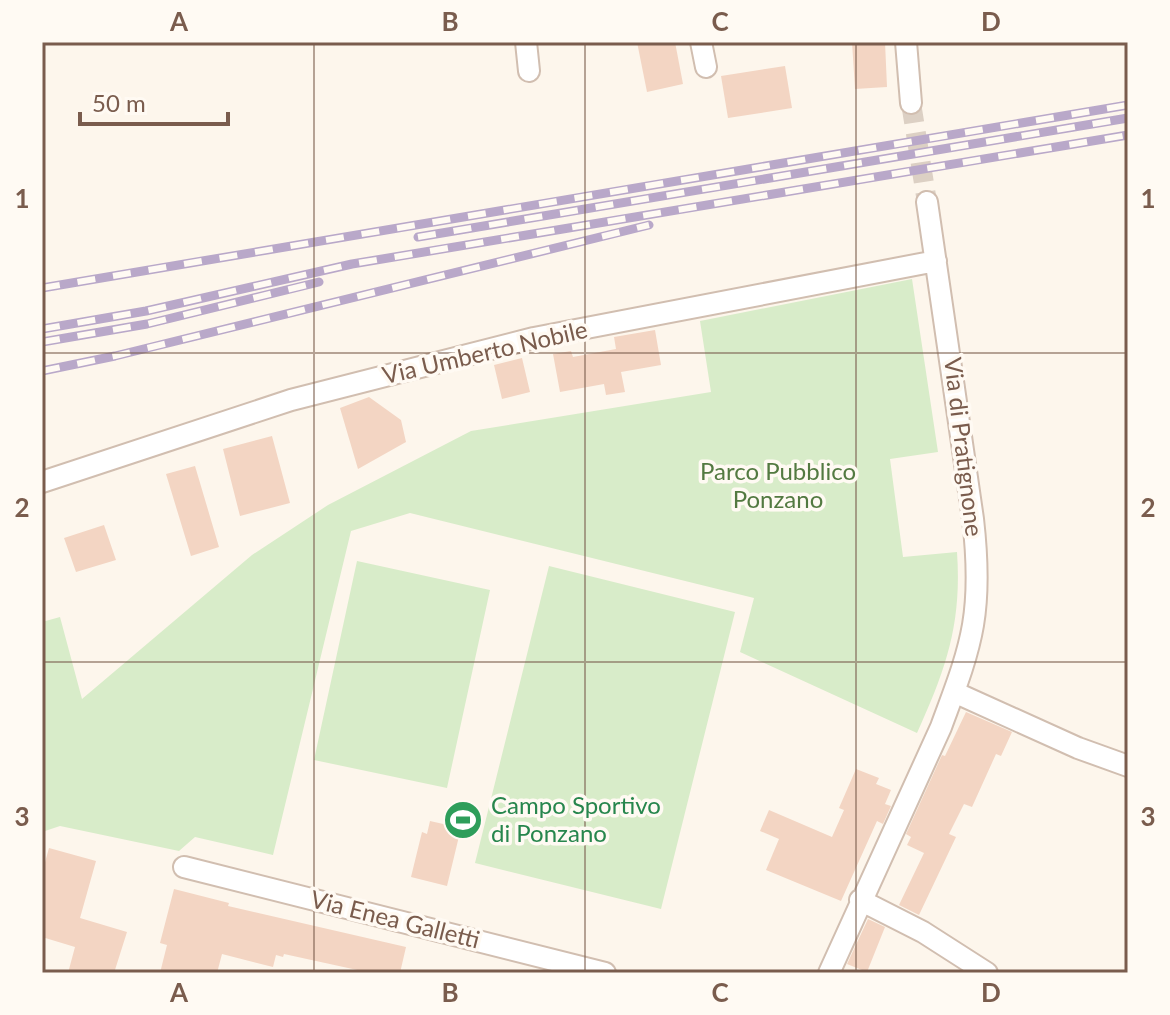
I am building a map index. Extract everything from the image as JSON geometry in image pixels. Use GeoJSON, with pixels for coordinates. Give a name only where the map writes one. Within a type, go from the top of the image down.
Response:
{"type":"FeatureCollection","features":[{"type":"Feature","properties":{"kind":"street"},"geometry":{"type":"LineString","coordinates":[[526,42],[529,71]]}},
{"type":"Feature","properties":{"kind":"street"},"geometry":{"type":"LineString","coordinates":[[701,42],[706,67]]}},
{"type":"Feature","properties":{"kind":"street"},"geometry":{"type":"LineString","coordinates":[[906,42],[911,103]]}},
{"type":"Feature","properties":{"kind":"street","name":"Via di Pratignone"},"geometry":{"type":"LineString","coordinates":[[829,973],[954,692],[973,626],[978,565],[966,457],[927,202]]}},
{"type":"Feature","properties":{"kind":"street","name":"Via Umberto Nobile"},"geometry":{"type":"LineString","coordinates":[[42,482],[291,400],[534,338],[936,261]]}},
{"type":"Feature","properties":{"kind":"street"},"geometry":{"type":"LineString","coordinates":[[954,692],[1078,748],[1128,766]]}},
{"type":"Feature","properties":{"kind":"street","name":"Via Enea Galletti"},"geometry":{"type":"LineString","coordinates":[[184,867],[574,969],[605,973]]}},
{"type":"Feature","properties":{"kind":"street"},"geometry":{"type":"LineString","coordinates":[[860,900],[923,932],[987,973]]}},
{"type":"Feature","properties":{"kind":"green space","name":"Parco Pubblico Ponzano"},"geometry":{"type":"Polygon","coordinates":[[[912,279],[938,452],[890,459],[903,557],[957,552],[958,578],[950,646],[917,733],[740,652],[754,598],[410,513],[351,531],[273,855],[195,837],[179,851],[60,826],[42,832],[42,622],[60,617],[82,699],[252,555],[328,505],[471,431],[711,392],[700,321],[912,279]]]}},
{"type":"Feature","properties":{"kind":"green space"},"geometry":{"type":"Polygon","coordinates":[[[357,561],[490,590],[447,788],[314,760],[357,561]]]}},
{"type":"Feature","properties":{"kind":"green space"},"geometry":{"type":"Polygon","coordinates":[[[549,566],[735,612],[661,909],[475,863],[549,566]]]}},
{"type":"Feature","properties":{"kind":"building"},"geometry":{"type":"Polygon","coordinates":[[[637,42],[675,42],[683,84],[647,92],[637,42]]]}},
{"type":"Feature","properties":{"kind":"building"},"geometry":{"type":"Polygon","coordinates":[[[852,42],[885,42],[887,87],[855,89],[852,42]]]}},
{"type":"Feature","properties":{"kind":"building"},"geometry":{"type":"Polygon","coordinates":[[[785,66],[792,108],[728,118],[721,76],[785,66]]]}},
{"type":"Feature","properties":{"kind":"building"},"geometry":{"type":"Polygon","coordinates":[[[655,330],[661,365],[621,372],[625,392],[606,395],[604,384],[560,392],[553,354],[571,351],[573,357],[616,349],[614,337],[655,330]]]}},
{"type":"Feature","properties":{"kind":"building"},"geometry":{"type":"Polygon","coordinates":[[[522,358],[530,392],[502,399],[494,365],[522,358]]]}},
{"type":"Feature","properties":{"kind":"building"},"geometry":{"type":"Polygon","coordinates":[[[369,397],[401,420],[406,442],[358,469],[340,408],[369,397]]]}},
{"type":"Feature","properties":{"kind":"building"},"geometry":{"type":"Polygon","coordinates":[[[272,436],[290,503],[240,516],[223,449],[272,436]]]}},
{"type":"Feature","properties":{"kind":"building"},"geometry":{"type":"Polygon","coordinates":[[[195,466],[219,547],[191,556],[166,474],[195,466]]]}},
{"type":"Feature","properties":{"kind":"building"},"geometry":{"type":"Polygon","coordinates":[[[104,525],[116,560],[76,572],[64,538],[104,525]]]}},
{"type":"Feature","properties":{"kind":"building"},"geometry":{"type":"Polygon","coordinates":[[[966,712],[1012,732],[1001,756],[996,754],[972,807],[964,804],[949,834],[956,837],[919,915],[899,905],[924,853],[907,845],[911,837],[906,834],[942,755],[945,756],[966,712]]]}},
{"type":"Feature","properties":{"kind":"building"},"geometry":{"type":"Polygon","coordinates":[[[856,769],[879,778],[876,784],[891,790],[885,804],[891,806],[883,824],[877,821],[841,901],[766,870],[779,839],[760,831],[769,810],[832,837],[844,810],[839,808],[856,769]]]}},
{"type":"Feature","properties":{"kind":"building"},"geometry":{"type":"Polygon","coordinates":[[[430,821],[461,828],[447,886],[411,877],[422,832],[427,834],[430,821]]]}},
{"type":"Feature","properties":{"kind":"building"},"geometry":{"type":"Polygon","coordinates":[[[49,848],[96,861],[80,918],[127,932],[114,973],[68,973],[75,947],[42,937],[42,873],[49,848]]]}},
{"type":"Feature","properties":{"kind":"building"},"geometry":{"type":"Polygon","coordinates":[[[174,889],[229,903],[228,906],[406,947],[400,973],[371,973],[284,954],[283,957],[276,955],[273,967],[222,954],[217,973],[160,973],[167,945],[160,943],[174,889]]]}},
{"type":"Feature","properties":{"kind":"building"},"geometry":{"type":"Polygon","coordinates":[[[868,919],[885,927],[867,972],[847,964],[868,919]]]}},
{"type":"Feature","properties":{"kind":"tunnel"},"geometry":{"type":"LineString","coordinates":[[911,103],[927,202]]}},
{"type":"Feature","properties":{"kind":"railway"},"geometry":{"type":"LineString","coordinates":[[42,288],[1128,105]]}},
{"type":"Feature","properties":{"kind":"railway"},"geometry":{"type":"LineString","coordinates":[[418,237],[1128,118]]}},
{"type":"Feature","properties":{"kind":"railway"},"geometry":{"type":"LineString","coordinates":[[42,329],[146,311],[352,264],[1128,135]]}},
{"type":"Feature","properties":{"kind":"railway"},"geometry":{"type":"LineString","coordinates":[[42,371],[115,356],[649,225]]}},
{"type":"Feature","properties":{"kind":"railway"},"geometry":{"type":"LineString","coordinates":[[42,342],[147,324],[319,282]]}},
{"type":"Feature","properties":{"kind":"place","name":"Campo Sportivo di Ponzano"},"geometry":{"type":"Point","coordinates":[463,820]}}]}
